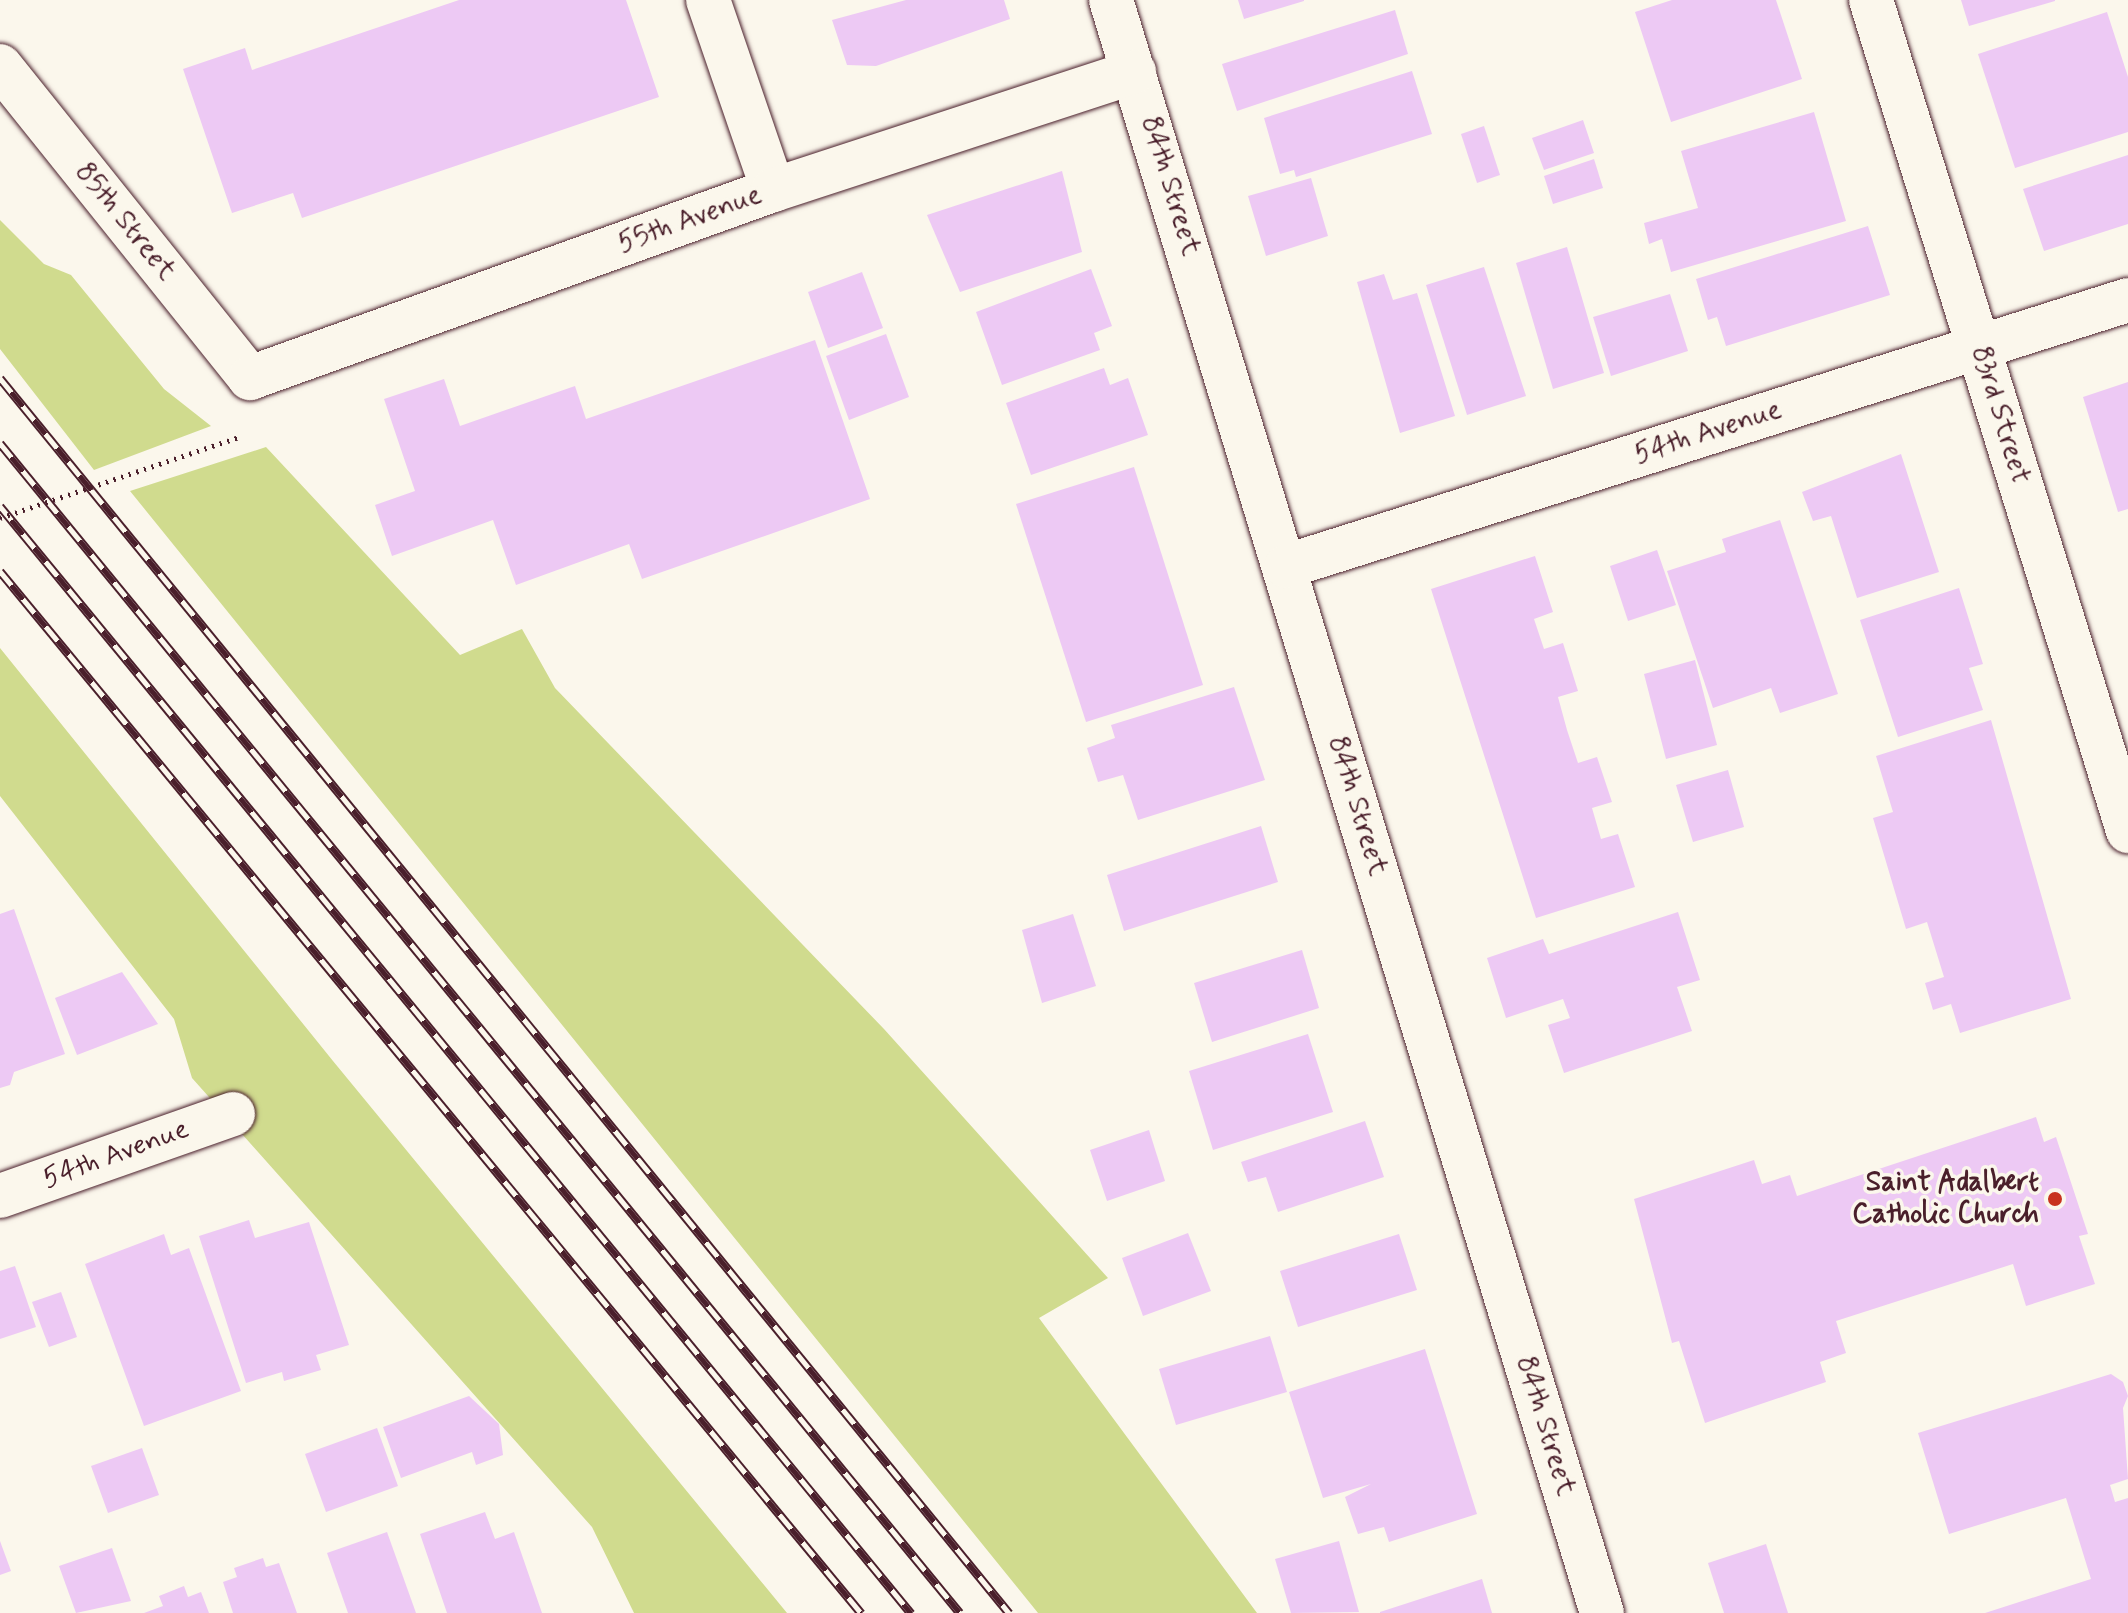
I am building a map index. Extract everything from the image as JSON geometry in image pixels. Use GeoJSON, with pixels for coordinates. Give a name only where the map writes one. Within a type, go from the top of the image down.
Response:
{"type":"FeatureCollection","features":[{"type":"Feature","properties":{"kind":"street"},"geometry":{"type":"LineString","coordinates":[[708,0],[773,190]]}},
{"type":"Feature","properties":{"kind":"street","name":"84th Street"},"geometry":{"type":"LineString","coordinates":[[1111,0],[1287,566],[1602,1613]]}},
{"type":"Feature","properties":{"kind":"street","name":"83rd Street"},"geometry":{"type":"LineString","coordinates":[[1871,0],[2128,831]]}},
{"type":"Feature","properties":{"kind":"street","name":"85th Street"},"geometry":{"type":"LineString","coordinates":[[0,66],[250,378]]}},
{"type":"Feature","properties":{"kind":"street","name":"55th Avenue"},"geometry":{"type":"LineString","coordinates":[[250,378],[773,190],[1134,72]]}},
{"type":"Feature","properties":{"kind":"street","name":"54th Avenue"},"geometry":{"type":"LineString","coordinates":[[1287,566],[2128,300]]}},
{"type":"Feature","properties":{"kind":"street","name":"54th Avenue"},"geometry":{"type":"LineString","coordinates":[[0,1196],[233,1114]]}},
{"type":"Feature","properties":{"kind":"path"},"geometry":{"type":"LineString","coordinates":[[0,518],[239,437]]}},
{"type":"Feature","properties":{"kind":"green space"},"geometry":{"type":"Polygon","coordinates":[[[0,220],[44,264],[71,275],[164,389],[211,426],[94,470],[0,349],[0,220]]]}},
{"type":"Feature","properties":{"kind":"green space"},"geometry":{"type":"Polygon","coordinates":[[[266,447],[460,655],[522,629],[555,688],[884,1029],[1108,1278],[1039,1318],[1257,1613],[1038,1613],[130,491],[266,447]]]}},
{"type":"Feature","properties":{"kind":"green space"},"geometry":{"type":"Polygon","coordinates":[[[0,648],[333,1061],[787,1613],[634,1613],[592,1527],[192,1078],[174,1019],[0,796],[0,648]]]}},
{"type":"Feature","properties":{"kind":"building"},"geometry":{"type":"Polygon","coordinates":[[[459,0],[626,0],[659,97],[302,218],[293,193],[232,213],[183,69],[245,48],[252,70],[459,0]]]}},
{"type":"Feature","properties":{"kind":"building"},"geometry":{"type":"Polygon","coordinates":[[[906,0],[1004,0],[1010,19],[876,66],[847,65],[832,20],[906,0]]]}},
{"type":"Feature","properties":{"kind":"building"},"geometry":{"type":"Polygon","coordinates":[[[1238,0],[1304,0],[1304,1],[1244,19],[1238,0]]]}},
{"type":"Feature","properties":{"kind":"building"},"geometry":{"type":"Polygon","coordinates":[[[1672,0],[1776,0],[1802,79],[1671,122],[1635,12],[1672,0]]]}},
{"type":"Feature","properties":{"kind":"building"},"geometry":{"type":"Polygon","coordinates":[[[1961,0],[2055,0],[2055,1],[1969,26],[1961,0]]]}},
{"type":"Feature","properties":{"kind":"building"},"geometry":{"type":"Polygon","coordinates":[[[1395,10],[1408,54],[1237,111],[1222,64],[1395,10]]]}},
{"type":"Feature","properties":{"kind":"building"},"geometry":{"type":"Polygon","coordinates":[[[2107,12],[2128,77],[2128,132],[2015,168],[1978,54],[2107,12]]]}},
{"type":"Feature","properties":{"kind":"building"},"geometry":{"type":"Polygon","coordinates":[[[1412,71],[1432,134],[1296,177],[1294,170],[1280,174],[1264,118],[1412,71]]]}},
{"type":"Feature","properties":{"kind":"building"},"geometry":{"type":"Polygon","coordinates":[[[1814,112],[1846,221],[1671,272],[1662,239],[1649,244],[1644,223],[1698,208],[1681,151],[1814,112]]]}},
{"type":"Feature","properties":{"kind":"building"},"geometry":{"type":"Polygon","coordinates":[[[1583,120],[1594,153],[1544,170],[1532,138],[1583,120]]]}},
{"type":"Feature","properties":{"kind":"building"},"geometry":{"type":"Polygon","coordinates":[[[1484,126],[1500,175],[1477,183],[1461,134],[1484,126]]]}},
{"type":"Feature","properties":{"kind":"building"},"geometry":{"type":"Polygon","coordinates":[[[2128,155],[2128,224],[2044,251],[2023,189],[2128,155]]]}},
{"type":"Feature","properties":{"kind":"building"},"geometry":{"type":"Polygon","coordinates":[[[1594,159],[1603,188],[1553,204],[1544,176],[1594,159]]]}},
{"type":"Feature","properties":{"kind":"building"},"geometry":{"type":"Polygon","coordinates":[[[1062,171],[1082,252],[960,292],[927,215],[1062,171]]]}},
{"type":"Feature","properties":{"kind":"building"},"geometry":{"type":"Polygon","coordinates":[[[1311,178],[1328,236],[1266,256],[1248,196],[1311,178]]]}},
{"type":"Feature","properties":{"kind":"building"},"geometry":{"type":"Polygon","coordinates":[[[1868,226],[1890,295],[1726,346],[1717,317],[1708,320],[1696,279],[1868,226]]]}},
{"type":"Feature","properties":{"kind":"building"},"geometry":{"type":"Polygon","coordinates":[[[1567,247],[1604,373],[1553,389],[1516,263],[1567,247]]]}},
{"type":"Feature","properties":{"kind":"building"},"geometry":{"type":"Polygon","coordinates":[[[1484,267],[1526,396],[1467,415],[1426,285],[1484,267]]]}},
{"type":"Feature","properties":{"kind":"building"},"geometry":{"type":"Polygon","coordinates":[[[1091,269],[1112,326],[1094,333],[1100,350],[1002,385],[976,312],[1091,269]]]}},
{"type":"Feature","properties":{"kind":"building"},"geometry":{"type":"Polygon","coordinates":[[[862,272],[883,328],[828,348],[808,292],[862,272]]]}},
{"type":"Feature","properties":{"kind":"building"},"geometry":{"type":"Polygon","coordinates":[[[1384,274],[1393,300],[1417,293],[1455,416],[1400,433],[1357,282],[1384,274]]]}},
{"type":"Feature","properties":{"kind":"building"},"geometry":{"type":"Polygon","coordinates":[[[1670,294],[1688,351],[1611,376],[1593,317],[1670,294]]]}},
{"type":"Feature","properties":{"kind":"building"},"geometry":{"type":"Polygon","coordinates":[[[886,334],[909,397],[849,420],[826,356],[886,334]]]}},
{"type":"Feature","properties":{"kind":"building"},"geometry":{"type":"Polygon","coordinates":[[[815,340],[870,499],[642,579],[629,544],[516,585],[493,520],[392,556],[375,505],[415,491],[384,399],[444,379],[460,426],[575,386],[586,419],[815,340]]]}},
{"type":"Feature","properties":{"kind":"building"},"geometry":{"type":"Polygon","coordinates":[[[1104,368],[1110,385],[1128,378],[1148,435],[1031,475],[1006,403],[1104,368]]]}},
{"type":"Feature","properties":{"kind":"building"},"geometry":{"type":"Polygon","coordinates":[[[2128,382],[2128,509],[2118,512],[2083,397],[2128,382]]]}},
{"type":"Feature","properties":{"kind":"building"},"geometry":{"type":"Polygon","coordinates":[[[1901,454],[1939,572],[1857,598],[1831,516],[1813,521],[1802,492],[1901,454]]]}},
{"type":"Feature","properties":{"kind":"building"},"geometry":{"type":"Polygon","coordinates":[[[1134,467],[1203,685],[1086,722],[1016,504],[1134,467]]]}},
{"type":"Feature","properties":{"kind":"building"},"geometry":{"type":"Polygon","coordinates":[[[1780,520],[1838,694],[1780,713],[1771,688],[1713,708],[1667,571],[1726,552],[1722,539],[1780,520]]]}},
{"type":"Feature","properties":{"kind":"building"},"geometry":{"type":"Polygon","coordinates":[[[1657,550],[1676,605],[1628,621],[1610,566],[1657,550]]]}},
{"type":"Feature","properties":{"kind":"building"},"geometry":{"type":"Polygon","coordinates":[[[1535,556],[1553,612],[1534,619],[1544,649],[1563,643],[1578,691],[1558,697],[1567,730],[1578,763],[1597,757],[1612,802],[1592,808],[1601,839],[1618,834],[1635,887],[1536,918],[1431,589],[1535,556]]]}},
{"type":"Feature","properties":{"kind":"building"},"geometry":{"type":"Polygon","coordinates":[[[1959,588],[1983,664],[1969,668],[1983,710],[1898,737],[1860,620],[1959,588]]]}},
{"type":"Feature","properties":{"kind":"building"},"geometry":{"type":"Polygon","coordinates":[[[1695,660],[1717,745],[1666,759],[1644,674],[1695,660]]]}},
{"type":"Feature","properties":{"kind":"building"},"geometry":{"type":"Polygon","coordinates":[[[1234,687],[1265,780],[1138,820],[1123,775],[1098,782],[1087,748],[1115,738],[1111,725],[1234,687]]]}},
{"type":"Feature","properties":{"kind":"building"},"geometry":{"type":"Polygon","coordinates":[[[1991,720],[2071,999],[1960,1033],[1951,1004],[1933,1010],[1925,983],[1944,977],[1927,922],[1906,929],[1873,818],[1893,812],[1876,756],[1991,720]]]}},
{"type":"Feature","properties":{"kind":"building"},"geometry":{"type":"Polygon","coordinates":[[[1728,770],[1744,827],[1693,842],[1676,785],[1728,770]]]}},
{"type":"Feature","properties":{"kind":"building"},"geometry":{"type":"Polygon","coordinates":[[[1261,826],[1278,882],[1124,931],[1107,875],[1261,826]]]}},
{"type":"Feature","properties":{"kind":"building"},"geometry":{"type":"Polygon","coordinates":[[[14,909],[65,1054],[14,1072],[10,1085],[0,1088],[0,914],[14,909]]]}},
{"type":"Feature","properties":{"kind":"building"},"geometry":{"type":"Polygon","coordinates":[[[1678,912],[1700,980],[1677,987],[1692,1031],[1564,1073],[1548,1025],[1570,1018],[1563,999],[1506,1018],[1487,958],[1543,939],[1549,954],[1678,912]]]}},
{"type":"Feature","properties":{"kind":"building"},"geometry":{"type":"Polygon","coordinates":[[[1073,914],[1096,986],[1042,1003],[1022,930],[1073,914]]]}},
{"type":"Feature","properties":{"kind":"building"},"geometry":{"type":"Polygon","coordinates":[[[1302,950],[1319,1008],[1212,1042],[1194,983],[1302,950]]]}},
{"type":"Feature","properties":{"kind":"building"},"geometry":{"type":"Polygon","coordinates":[[[122,972],[158,1024],[77,1055],[55,998],[122,972]]]}},
{"type":"Feature","properties":{"kind":"building"},"geometry":{"type":"Polygon","coordinates":[[[1308,1034],[1333,1112],[1213,1150],[1189,1071],[1308,1034]]]}},
{"type":"Feature","properties":{"kind":"building"},"geometry":{"type":"Polygon","coordinates":[[[2036,1117],[2044,1142],[2056,1137],[2088,1234],[2079,1236],[2095,1284],[2026,1306],[2013,1264],[1836,1321],[1846,1353],[1820,1362],[1826,1382],[1705,1423],[1679,1341],[1672,1343],[1634,1199],[1754,1160],[1762,1184],[1790,1175],[1797,1196],[2036,1117]]]}},
{"type":"Feature","properties":{"kind":"building"},"geometry":{"type":"Polygon","coordinates":[[[1365,1121],[1384,1177],[1278,1212],[1266,1177],[1248,1182],[1241,1162],[1365,1121]]]}},
{"type":"Feature","properties":{"kind":"building"},"geometry":{"type":"Polygon","coordinates":[[[1149,1130],[1165,1181],[1107,1201],[1090,1150],[1149,1130]]]}},
{"type":"Feature","properties":{"kind":"building"},"geometry":{"type":"Polygon","coordinates":[[[249,1220],[255,1238],[309,1222],[349,1345],[316,1355],[321,1370],[284,1381],[282,1372],[246,1383],[199,1236],[249,1220]]]}},
{"type":"Feature","properties":{"kind":"building"},"geometry":{"type":"Polygon","coordinates":[[[1188,1233],[1211,1291],[1143,1316],[1122,1258],[1188,1233]]]}},
{"type":"Feature","properties":{"kind":"building"},"geometry":{"type":"Polygon","coordinates":[[[164,1234],[171,1255],[189,1248],[241,1391],[144,1426],[85,1264],[164,1234]]]}},
{"type":"Feature","properties":{"kind":"building"},"geometry":{"type":"Polygon","coordinates":[[[1399,1234],[1417,1290],[1298,1327],[1280,1271],[1399,1234]]]}},
{"type":"Feature","properties":{"kind":"building"},"geometry":{"type":"Polygon","coordinates":[[[15,1266],[36,1327],[0,1339],[0,1271],[15,1266]]]}},
{"type":"Feature","properties":{"kind":"building"},"geometry":{"type":"Polygon","coordinates":[[[61,1292],[77,1337],[49,1347],[32,1302],[61,1292]]]}},
{"type":"Feature","properties":{"kind":"building"},"geometry":{"type":"Polygon","coordinates":[[[1270,1336],[1287,1392],[1176,1425],[1159,1369],[1270,1336]]]}},
{"type":"Feature","properties":{"kind":"building"},"geometry":{"type":"Polygon","coordinates":[[[1425,1349],[1477,1514],[1389,1542],[1384,1527],[1358,1534],[1345,1497],[1371,1484],[1323,1498],[1289,1392],[1425,1349]]]}},
{"type":"Feature","properties":{"kind":"building"},"geometry":{"type":"Polygon","coordinates":[[[2111,1374],[2123,1382],[2128,1396],[2123,1408],[2128,1479],[2110,1485],[2115,1502],[2128,1498],[2128,1613],[1985,1613],[2091,1579],[2066,1498],[1949,1534],[1918,1433],[2111,1374]]]}},
{"type":"Feature","properties":{"kind":"building"},"geometry":{"type":"Polygon","coordinates":[[[469,1396],[499,1424],[503,1455],[476,1465],[472,1452],[401,1478],[383,1427],[469,1396]]]}},
{"type":"Feature","properties":{"kind":"building"},"geometry":{"type":"Polygon","coordinates":[[[377,1428],[398,1486],[326,1512],[305,1454],[377,1428]]]}},
{"type":"Feature","properties":{"kind":"building"},"geometry":{"type":"Polygon","coordinates":[[[142,1448],[159,1495],[108,1513],[91,1466],[142,1448]]]}},
{"type":"Feature","properties":{"kind":"building"},"geometry":{"type":"Polygon","coordinates":[[[485,1512],[495,1539],[514,1532],[542,1613],[447,1613],[420,1534],[485,1512]]]}},
{"type":"Feature","properties":{"kind":"building"},"geometry":{"type":"Polygon","coordinates":[[[387,1532],[416,1613],[348,1613],[327,1553],[387,1532]]]}},
{"type":"Feature","properties":{"kind":"building"},"geometry":{"type":"Polygon","coordinates":[[[0,1541],[11,1571],[0,1575],[0,1541]]]}},
{"type":"Feature","properties":{"kind":"building"},"geometry":{"type":"Polygon","coordinates":[[[1339,1541],[1359,1612],[1291,1613],[1275,1559],[1339,1541]]]}},
{"type":"Feature","properties":{"kind":"building"},"geometry":{"type":"Polygon","coordinates":[[[1766,1544],[1788,1613],[1724,1613],[1708,1563],[1766,1544]]]}},
{"type":"Feature","properties":{"kind":"building"},"geometry":{"type":"Polygon","coordinates":[[[112,1548],[131,1601],[76,1613],[59,1566],[112,1548]]]}},
{"type":"Feature","properties":{"kind":"building"},"geometry":{"type":"Polygon","coordinates":[[[263,1558],[266,1567],[279,1563],[297,1613],[233,1613],[223,1582],[237,1577],[234,1568],[263,1558]]]}},
{"type":"Feature","properties":{"kind":"building"},"geometry":{"type":"Polygon","coordinates":[[[1482,1579],[1492,1613],[1380,1613],[1380,1612],[1482,1579]]]}},
{"type":"Feature","properties":{"kind":"building"},"geometry":{"type":"Polygon","coordinates":[[[184,1586],[188,1597],[201,1592],[209,1613],[144,1613],[163,1606],[159,1596],[184,1586]]]}},
{"type":"Feature","properties":{"kind":"railway"},"geometry":{"type":"LineString","coordinates":[[0,378],[1009,1613]]}},
{"type":"Feature","properties":{"kind":"railway"},"geometry":{"type":"LineString","coordinates":[[0,443],[960,1613]]}},
{"type":"Feature","properties":{"kind":"railway"},"geometry":{"type":"LineString","coordinates":[[0,506],[911,1613]]}},
{"type":"Feature","properties":{"kind":"railway"},"geometry":{"type":"LineString","coordinates":[[0,571],[861,1613]]}},
{"type":"Feature","properties":{"kind":"place","name":"Saint Adalbert Catholic Church"},"geometry":{"type":"Point","coordinates":[2055,1199]}}]}
